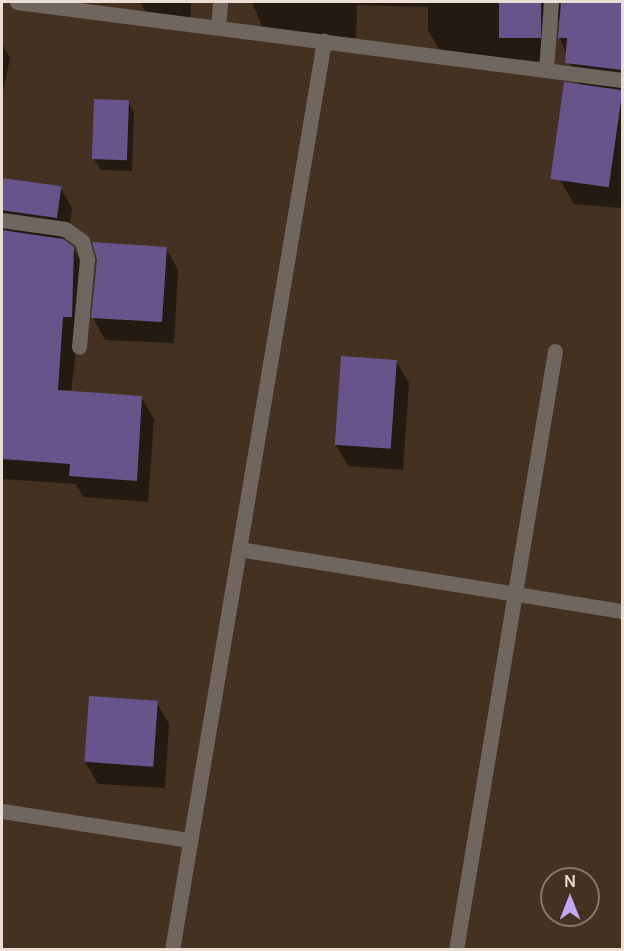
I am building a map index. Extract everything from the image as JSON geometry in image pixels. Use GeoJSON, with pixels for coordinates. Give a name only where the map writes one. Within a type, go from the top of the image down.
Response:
{"type":"FeatureCollection","features":[{"type":"Feature","properties":{"kind":"street"},"geometry":{"type":"LineString","coordinates":[[17,2],[622,80]]}},
{"type":"Feature","properties":{"kind":"street"},"geometry":{"type":"LineString","coordinates":[[218,27],[220,2]]}},
{"type":"Feature","properties":{"kind":"street"},"geometry":{"type":"LineString","coordinates":[[546,70],[550,2]]}},
{"type":"Feature","properties":{"kind":"street"},"geometry":{"type":"LineString","coordinates":[[172,950],[324,41]]}},
{"type":"Feature","properties":{"kind":"street"},"geometry":{"type":"LineString","coordinates":[[2,220],[65,229],[82,242],[87,259],[79,347]]}},
{"type":"Feature","properties":{"kind":"street"},"geometry":{"type":"LineString","coordinates":[[456,950],[555,351]]}},
{"type":"Feature","properties":{"kind":"street"},"geometry":{"type":"LineString","coordinates":[[239,549],[622,611]]}},
{"type":"Feature","properties":{"kind":"street"},"geometry":{"type":"LineString","coordinates":[[2,811],[190,840]]}},
{"type":"Feature","properties":{"kind":"building"},"geometry":{"type":"Polygon","coordinates":[[[499,2],[541,2],[541,38],[499,38],[499,2]]]}},
{"type":"Feature","properties":{"kind":"building"},"geometry":{"type":"Polygon","coordinates":[[[561,2],[622,2],[622,70],[565,63],[567,38],[558,38],[561,2]]]}},
{"type":"Feature","properties":{"kind":"building"},"geometry":{"type":"Polygon","coordinates":[[[564,82],[622,90],[609,187],[550,179],[564,82]]]}},
{"type":"Feature","properties":{"kind":"building"},"geometry":{"type":"Polygon","coordinates":[[[94,99],[129,100],[127,160],[92,159],[94,99]]]}},
{"type":"Feature","properties":{"kind":"building"},"geometry":{"type":"Polygon","coordinates":[[[2,178],[61,186],[57,218],[2,210],[2,178]]]}},
{"type":"Feature","properties":{"kind":"building"},"geometry":{"type":"Polygon","coordinates":[[[2,230],[63,239],[74,247],[72,317],[63,317],[58,390],[142,396],[137,481],[69,476],[70,464],[2,459],[2,230]]]}},
{"type":"Feature","properties":{"kind":"building"},"geometry":{"type":"Polygon","coordinates":[[[92,242],[167,247],[162,322],[91,318],[97,260],[92,242]]]}},
{"type":"Feature","properties":{"kind":"building"},"geometry":{"type":"Polygon","coordinates":[[[341,356],[397,360],[391,449],[335,445],[341,356]]]}},
{"type":"Feature","properties":{"kind":"building"},"geometry":{"type":"Polygon","coordinates":[[[89,696],[158,701],[153,767],[84,762],[89,696]]]}}]}
